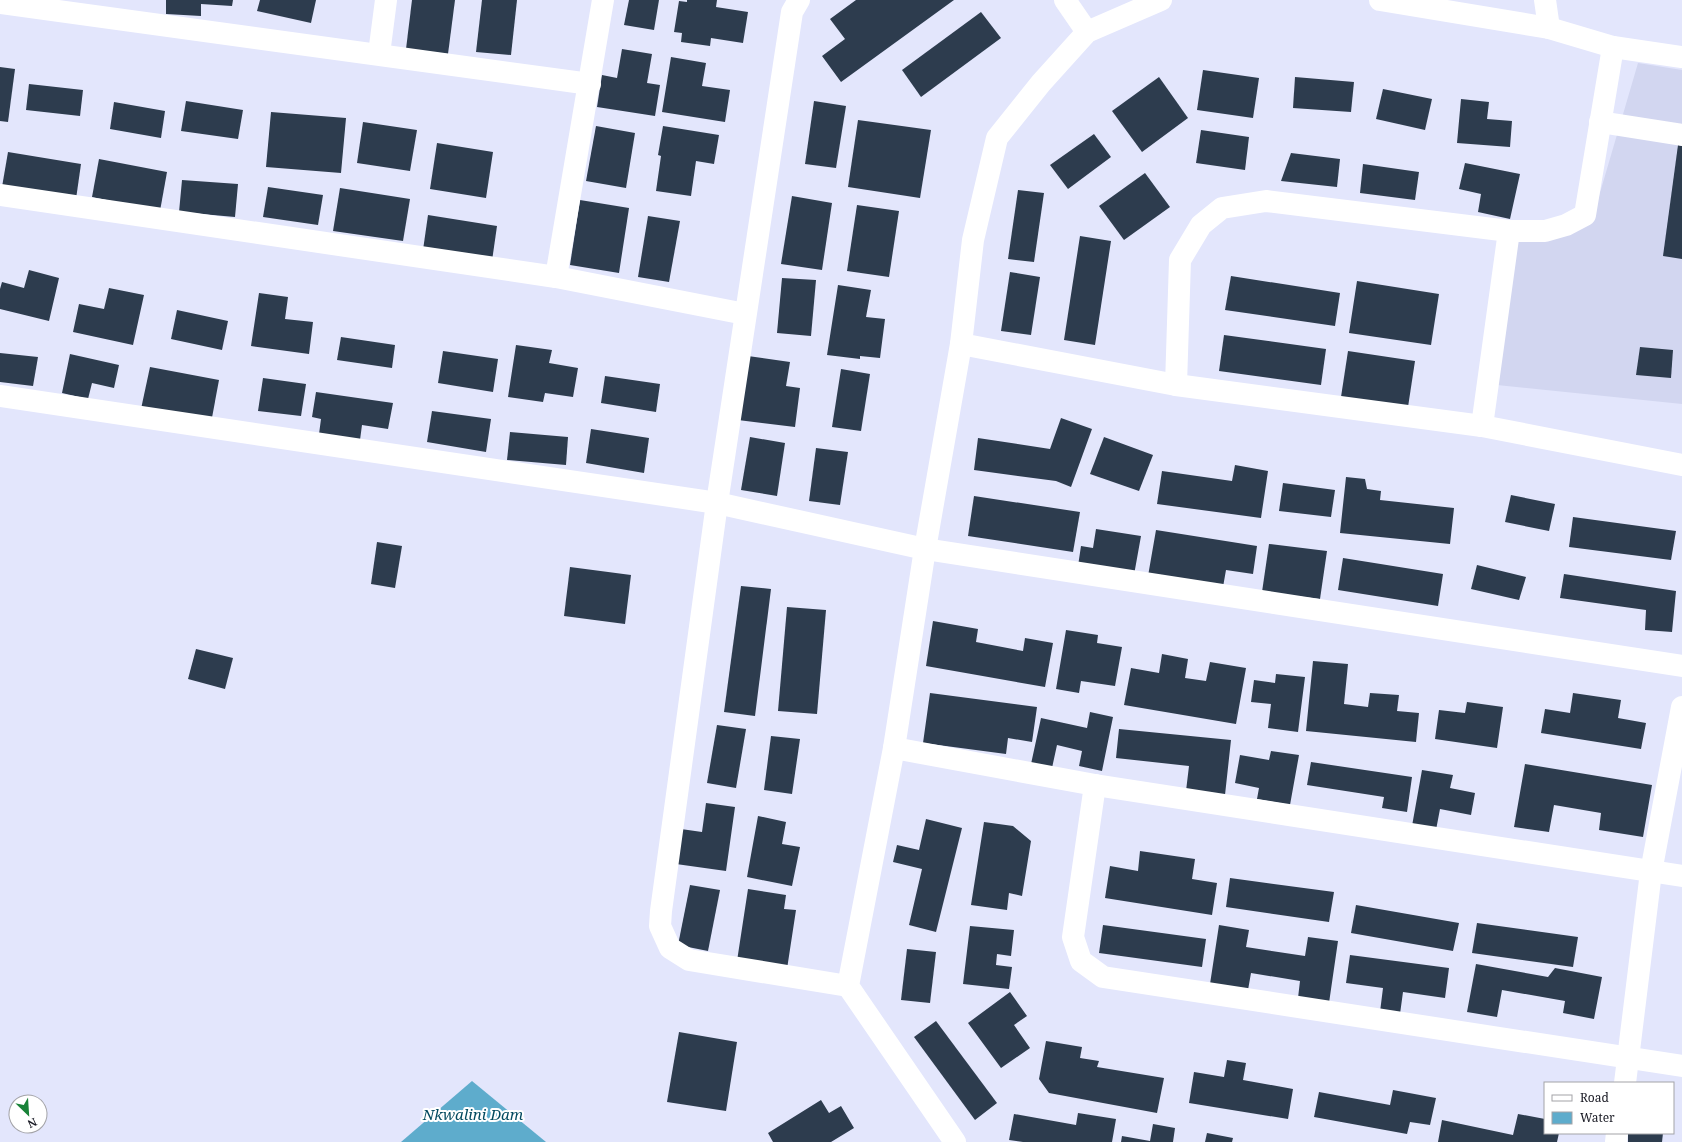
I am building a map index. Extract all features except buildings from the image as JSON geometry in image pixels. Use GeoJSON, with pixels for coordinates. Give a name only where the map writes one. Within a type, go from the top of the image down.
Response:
{"type":"FeatureCollection","features":[{"type":"Feature","properties":{"kind":"street"},"geometry":{"type":"LineString","coordinates":[[379,54],[386,0]]}},
{"type":"Feature","properties":{"kind":"street"},"geometry":{"type":"LineString","coordinates":[[556,277],[590,84],[603,0]]}},
{"type":"Feature","properties":{"kind":"street"},"geometry":{"type":"LineString","coordinates":[[800,0],[792,12],[745,314],[717,503],[660,926],[670,948],[689,960],[848,986]]}},
{"type":"Feature","properties":{"kind":"street"},"geometry":{"type":"LineString","coordinates":[[1065,0],[1087,32]]}},
{"type":"Feature","properties":{"kind":"street"},"geometry":{"type":"LineString","coordinates":[[955,1142],[848,986],[894,748],[925,549],[961,344],[973,240],[997,138],[1041,83],[1087,32],[1161,0]]}},
{"type":"Feature","properties":{"kind":"street"},"geometry":{"type":"LineString","coordinates":[[1380,0],[1549,28],[1612,47],[1682,57]]}},
{"type":"Feature","properties":{"kind":"street"},"geometry":{"type":"LineString","coordinates":[[1545,0],[1549,28]]}},
{"type":"Feature","properties":{"kind":"street"},"geometry":{"type":"LineString","coordinates":[[0,3],[590,84]]}},
{"type":"Feature","properties":{"kind":"street"},"geometry":{"type":"LineString","coordinates":[[1176,385],[1180,260],[1201,225],[1222,208],[1266,201],[1509,230],[1545,231],[1566,226],[1585,216],[1612,47]]}},
{"type":"Feature","properties":{"kind":"street"},"geometry":{"type":"LineString","coordinates":[[1600,122],[1682,134]]}},
{"type":"Feature","properties":{"kind":"street"},"geometry":{"type":"LineString","coordinates":[[0,195],[556,277],[745,314]]}},
{"type":"Feature","properties":{"kind":"street"},"geometry":{"type":"LineString","coordinates":[[1482,426],[1509,230]]}},
{"type":"Feature","properties":{"kind":"street"},"geometry":{"type":"LineString","coordinates":[[961,344],[1176,385],[1482,426],[1682,465]]}},
{"type":"Feature","properties":{"kind":"street"},"geometry":{"type":"LineString","coordinates":[[0,396],[717,503],[925,549],[1682,666]]}},
{"type":"Feature","properties":{"kind":"street"},"geometry":{"type":"LineString","coordinates":[[1625,1082],[1651,872],[1682,707]]}},
{"type":"Feature","properties":{"kind":"street"},"geometry":{"type":"LineString","coordinates":[[894,748],[1095,785],[1682,876]]}},
{"type":"Feature","properties":{"kind":"street"},"geometry":{"type":"LineString","coordinates":[[1095,785],[1073,937],[1081,962],[1103,977],[1682,1066]]}},
{"type":"Feature","properties":{"kind":"shaded area"},"geometry":{"type":"Polygon","coordinates":[[[1638,63],[1682,70],[1682,404],[1497,385],[1514,237],[1592,220],[1638,63]]]}},
{"type":"Feature","properties":{"kind":"water","name":"Nkwalini Dam"},"geometry":{"type":"Polygon","coordinates":[[[472,1081],[546,1142],[401,1142],[472,1081]]]}}]}
